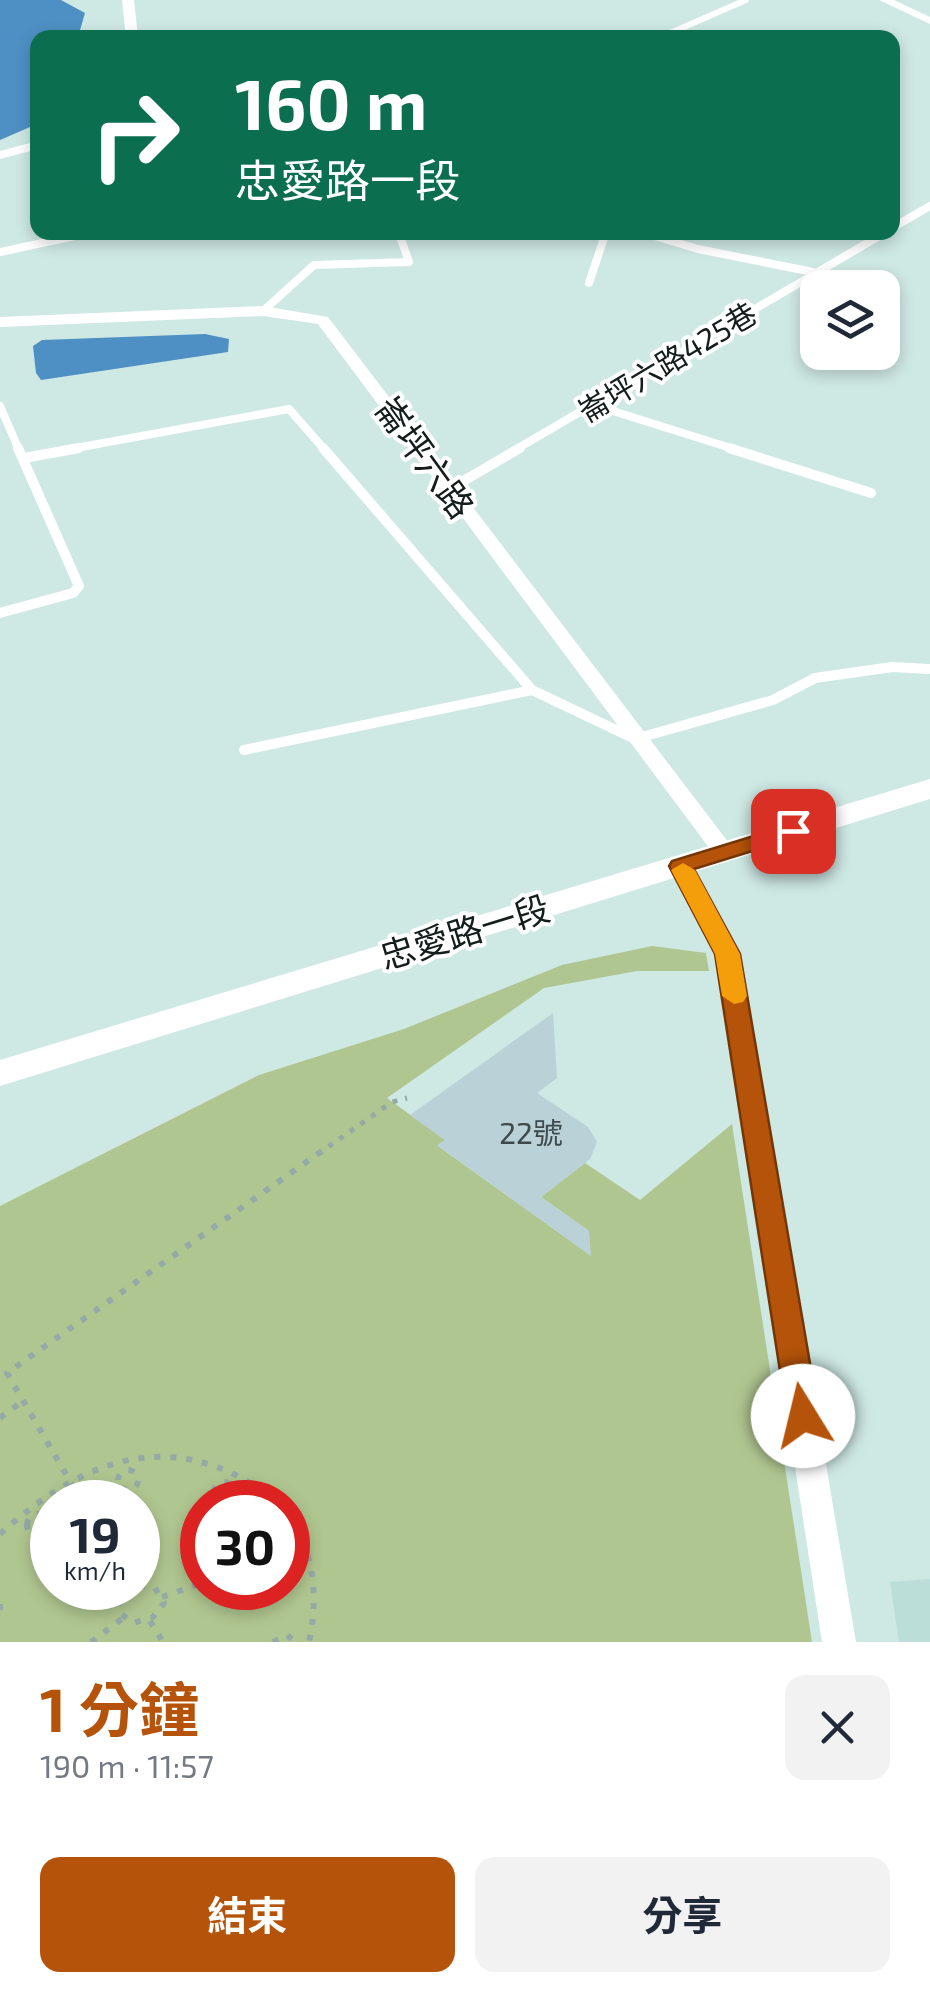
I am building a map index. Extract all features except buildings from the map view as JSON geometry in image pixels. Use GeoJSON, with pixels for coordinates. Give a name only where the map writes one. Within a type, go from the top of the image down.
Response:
{"type":"FeatureCollection","features":[{"type":"Feature","properties":{"kind":"main road","name":"忠愛路一段"},"geometry":{"type":"LineString","coordinates":[[0,1073],[930,789]]}},
{"type":"Feature","properties":{"kind":"street"},"geometry":{"type":"LineString","coordinates":[[128,0],[131,30]]}},
{"type":"Feature","properties":{"kind":"street"},"geometry":{"type":"LineString","coordinates":[[885,0],[930,20]]}},
{"type":"Feature","properties":{"kind":"street"},"geometry":{"type":"LineString","coordinates":[[0,154],[30,148]]}},
{"type":"Feature","properties":{"kind":"street","name":"崙坪六路"},"geometry":{"type":"LineString","coordinates":[[0,322],[263,311],[323,320],[635,739],[724,852]]}},
{"type":"Feature","properties":{"kind":"street"},"geometry":{"type":"LineString","coordinates":[[681,866],[728,954],[840,1642]]}},
{"type":"Feature","properties":{"kind":"lane"},"geometry":{"type":"LineString","coordinates":[[677,30],[746,0]]}},
{"type":"Feature","properties":{"kind":"lane"},"geometry":{"type":"LineString","coordinates":[[900,223],[930,206]]}},
{"type":"Feature","properties":{"kind":"lane"},"geometry":{"type":"LineString","coordinates":[[0,252],[56,240]]}},
{"type":"Feature","properties":{"kind":"lane"},"geometry":{"type":"LineString","coordinates":[[263,311],[314,265],[408,262],[401,240]]}},
{"type":"Feature","properties":{"kind":"lane"},"geometry":{"type":"LineString","coordinates":[[589,283],[603,240]]}},
{"type":"Feature","properties":{"kind":"lane"},"geometry":{"type":"LineString","coordinates":[[668,240],[803,270]]}},
{"type":"Feature","properties":{"kind":"lane","name":"崙坪六路425巷"},"geometry":{"type":"LineString","coordinates":[[823,270],[873,240]]}},
{"type":"Feature","properties":{"kind":"lane","name":"崙坪六路425巷"},"geometry":{"type":"LineString","coordinates":[[448,490],[800,284]]}},
{"type":"Feature","properties":{"kind":"lane"},"geometry":{"type":"LineString","coordinates":[[0,406],[79,586],[73,593],[0,613]]}},
{"type":"Feature","properties":{"kind":"lane"},"geometry":{"type":"LineString","coordinates":[[597,406],[871,493]]}},
{"type":"Feature","properties":{"kind":"lane"},"geometry":{"type":"LineString","coordinates":[[24,458],[289,408],[532,690],[635,739],[773,700],[815,678],[892,667],[930,669]]}},
{"type":"Feature","properties":{"kind":"lane"},"geometry":{"type":"LineString","coordinates":[[244,750],[532,690]]}},
{"type":"Feature","properties":{"kind":"path"},"geometry":{"type":"LineString","coordinates":[[68,1479],[4,1376],[392,1102],[407,1098]]}},
{"type":"Feature","properties":{"kind":"path"},"geometry":{"type":"LineString","coordinates":[[0,1418],[23,1401]]}},
{"type":"Feature","properties":{"kind":"path"},"geometry":{"type":"LineString","coordinates":[[0,1534],[20,1513],[68,1479],[158,1456],[189,1459],[234,1472],[246,1480]]}},
{"type":"Feature","properties":{"kind":"path"},"geometry":{"type":"LineString","coordinates":[[229,1480],[234,1472]]}},
{"type":"Feature","properties":{"kind":"path"},"geometry":{"type":"LineString","coordinates":[[20,1513],[29,1520]]}},
{"type":"Feature","properties":{"kind":"path"},"geometry":{"type":"LineString","coordinates":[[309,1642],[317,1587],[310,1559]]}},
{"type":"Feature","properties":{"kind":"path"},"geometry":{"type":"LineString","coordinates":[[162,1597],[180,1591]]}},
{"type":"Feature","properties":{"kind":"path"},"geometry":{"type":"LineString","coordinates":[[120,1610],[123,1618],[139,1625],[150,1621],[159,1613],[160,1594]]}},
{"type":"Feature","properties":{"kind":"path"},"geometry":{"type":"LineString","coordinates":[[0,1604],[4,1611],[0,1618]]}},
{"type":"Feature","properties":{"kind":"path"},"geometry":{"type":"LineString","coordinates":[[91,1642],[123,1618]]}},
{"type":"Feature","properties":{"kind":"path"},"geometry":{"type":"LineString","coordinates":[[150,1621],[163,1642]]}},
{"type":"Feature","properties":{"kind":"path"},"geometry":{"type":"LineString","coordinates":[[273,1642],[287,1634],[295,1642]]}},
{"type":"Feature","properties":{"kind":"shaded area"},"geometry":{"type":"Polygon","coordinates":[[[930,1579],[930,1642],[899,1642],[890,1582],[930,1579]]]}},
{"type":"Feature","properties":{"kind":"green space"},"geometry":{"type":"Polygon","coordinates":[[[652,946],[706,953],[709,971],[637,971],[544,988],[387,1098],[445,1140],[438,1146],[590,1255],[589,1231],[541,1197],[585,1163],[640,1200],[732,1124],[812,1642],[0,1642],[0,1206],[259,1075],[404,1029],[562,965],[652,946]]]}},
{"type":"Feature","properties":{"kind":"water"},"geometry":{"type":"Polygon","coordinates":[[[0,0],[61,0],[85,13],[80,30],[30,30],[30,127],[0,140],[0,0]]]}},
{"type":"Feature","properties":{"kind":"water"},"geometry":{"type":"Polygon","coordinates":[[[205,334],[229,339],[228,352],[41,380],[36,373],[33,346],[42,340],[205,334]]]}},
{"type":"Feature","properties":{"kind":"slow traffic"},"geometry":{"type":"LineString","coordinates":[[683,870],[728,954],[734,996]]}},
{"type":"Feature","properties":{"kind":"route"},"geometry":{"type":"LineString","coordinates":[[793,831],[681,866],[728,954],[803,1416]]}}]}
